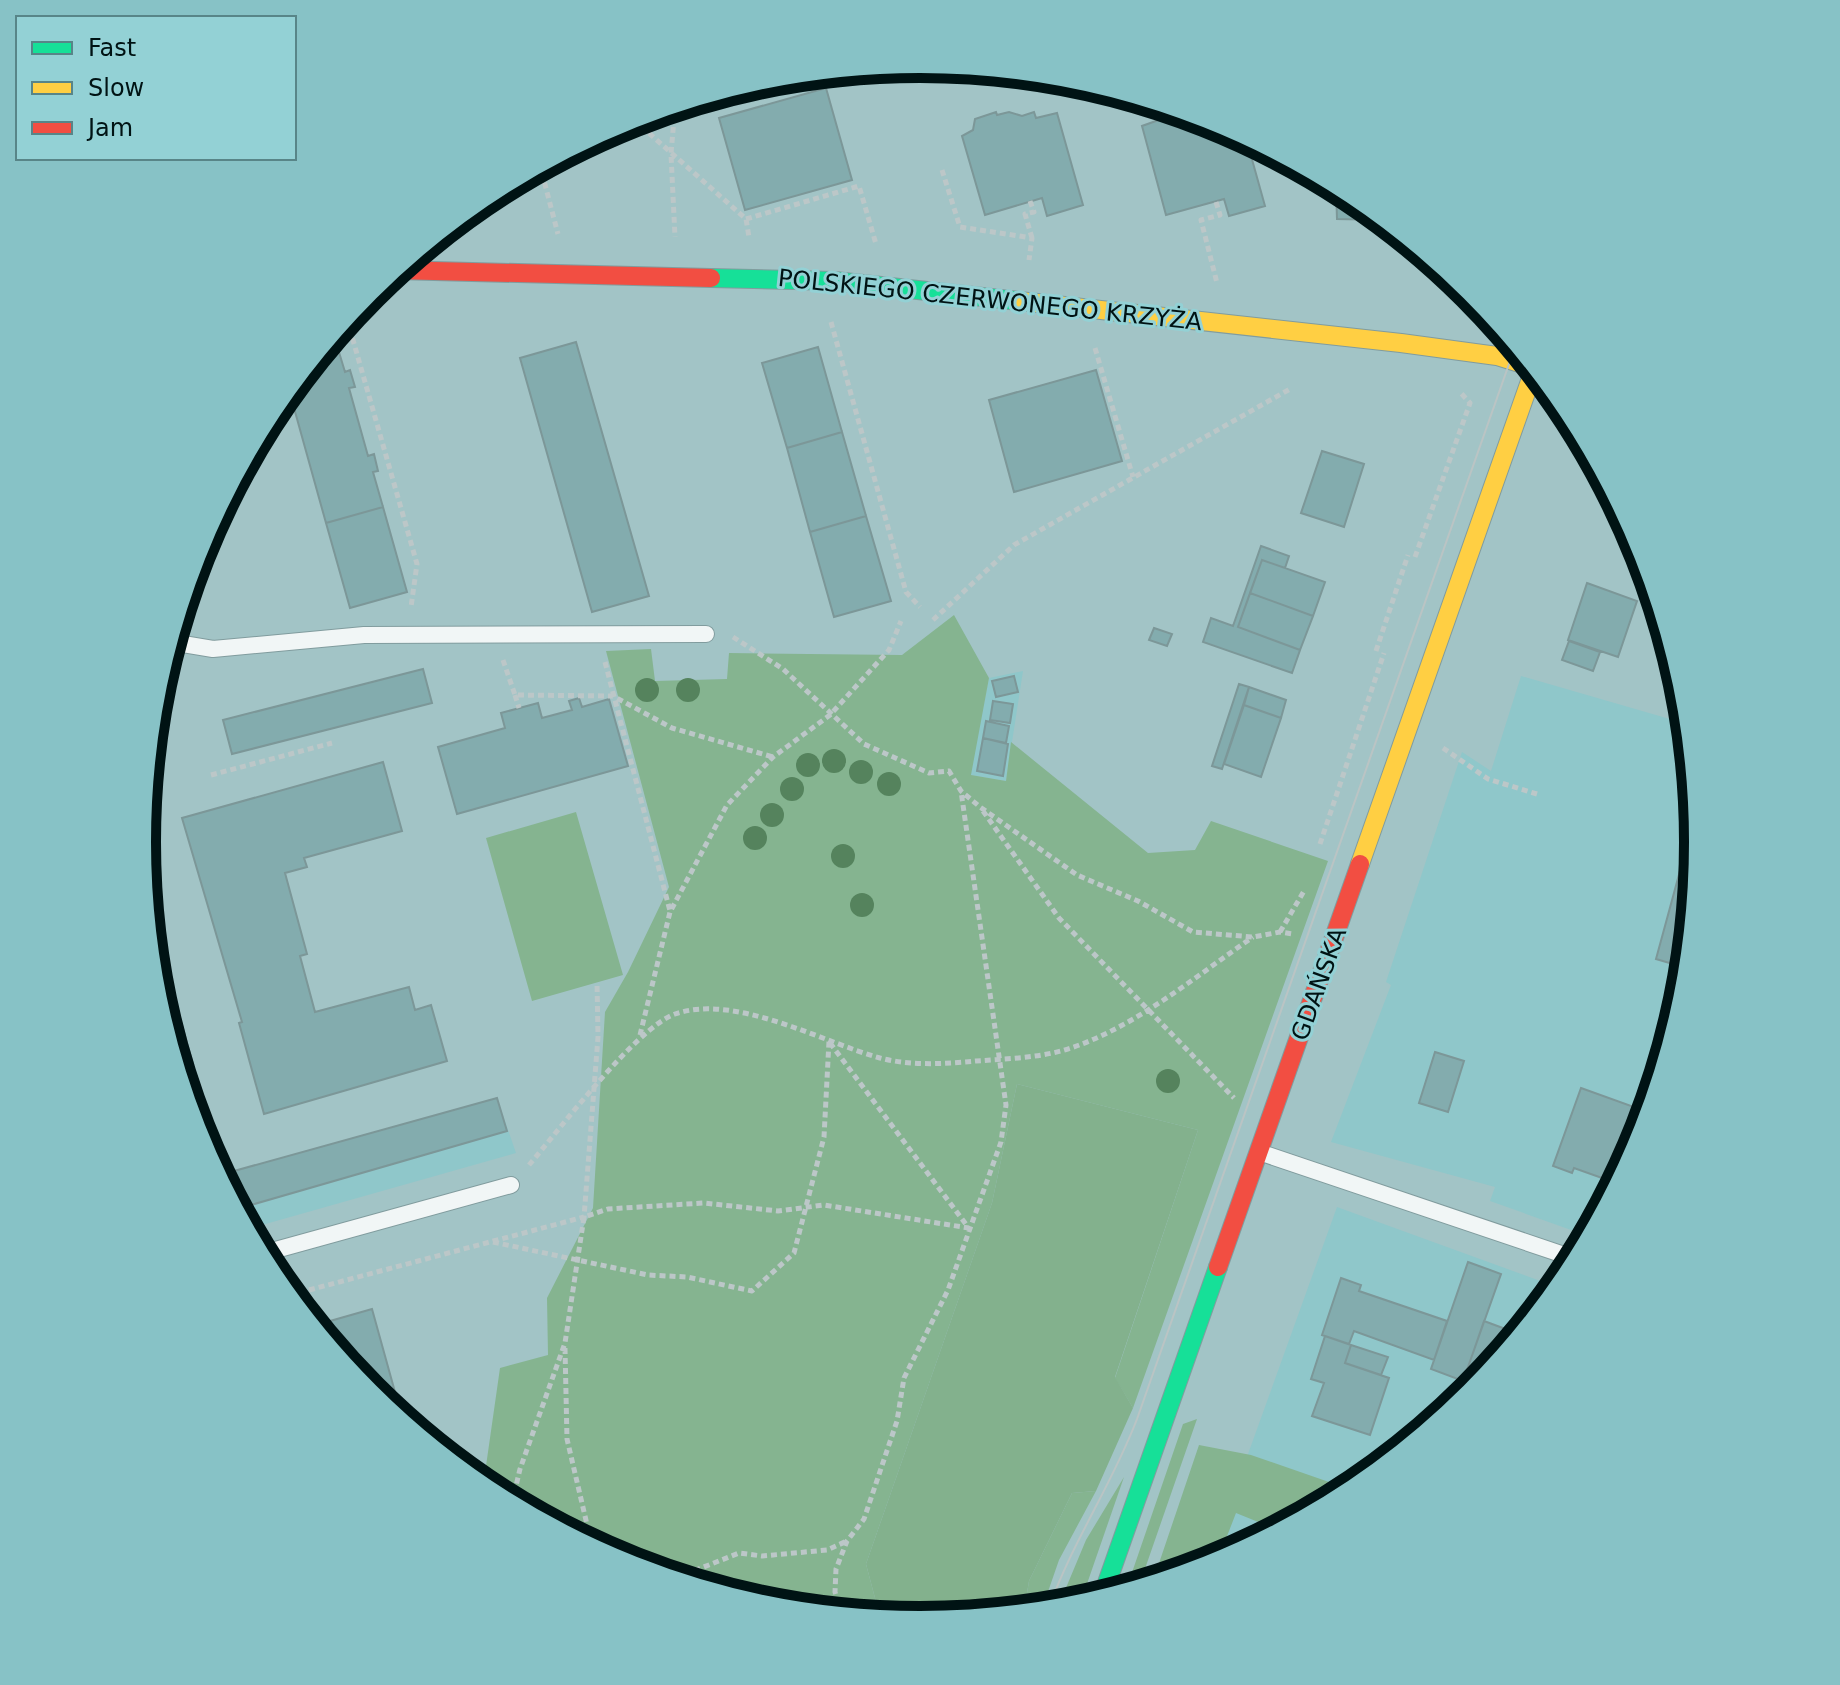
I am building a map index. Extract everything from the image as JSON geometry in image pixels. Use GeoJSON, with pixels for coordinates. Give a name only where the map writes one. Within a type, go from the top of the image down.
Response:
{"type":"FeatureCollection","features":[{"type":"Feature","properties":{"kind":"street","name":"POLSKIEGO CZERWONEGO KRZYŻA"},"geometry":{"type":"LineString","coordinates":[[413,270],[835,281],[1401,343],[1497,356],[1515,362]]}},
{"type":"Feature","properties":{"kind":"street","name":"GDAŃSKA"},"geometry":{"type":"LineString","coordinates":[[1107,1584],[1529,380]]}},
{"type":"Feature","properties":{"kind":"lane"},"geometry":{"type":"LineString","coordinates":[[182,644],[213,649],[364,635],[706,634]]}},
{"type":"Feature","properties":{"kind":"lane"},"geometry":{"type":"LineString","coordinates":[[1259,1152],[1564,1255]]}},
{"type":"Feature","properties":{"kind":"lane"},"geometry":{"type":"LineString","coordinates":[[274,1250],[511,1185]]}},
{"type":"Feature","properties":{"kind":"path"},"geometry":{"type":"LineString","coordinates":[[674,119],[671,154],[676,250]]}},
{"type":"Feature","properties":{"kind":"path"},"geometry":{"type":"LineString","coordinates":[[645,130],[746,219],[750,242]]}},
{"type":"Feature","properties":{"kind":"path"},"geometry":{"type":"LineString","coordinates":[[942,170],[960,227],[1032,238]]}},
{"type":"Feature","properties":{"kind":"path"},"geometry":{"type":"LineString","coordinates":[[543,177],[561,247]]}},
{"type":"Feature","properties":{"kind":"path"},"geometry":{"type":"LineString","coordinates":[[746,219],[859,186],[878,251]]}},
{"type":"Feature","properties":{"kind":"path"},"geometry":{"type":"LineString","coordinates":[[1029,264],[1032,238],[1025,214],[1034,212],[1030,201]]}},
{"type":"Feature","properties":{"kind":"path"},"geometry":{"type":"LineString","coordinates":[[1214,289],[1218,280],[1201,220],[1220,215],[1216,202]]}},
{"type":"Feature","properties":{"kind":"path"},"geometry":{"type":"LineString","coordinates":[[830,317],[906,592],[920,607]]}},
{"type":"Feature","properties":{"kind":"path"},"geometry":{"type":"LineString","coordinates":[[351,332],[417,564],[415,593],[409,612]]}},
{"type":"Feature","properties":{"kind":"path"},"geometry":{"type":"LineString","coordinates":[[1094,346],[1133,477]]}},
{"type":"Feature","properties":{"kind":"path"},"geometry":{"type":"LineString","coordinates":[[1415,557],[1470,403],[1455,387]]}},
{"type":"Feature","properties":{"kind":"path"},"geometry":{"type":"LineString","coordinates":[[933,620],[1014,545],[1290,389]]}},
{"type":"Feature","properties":{"kind":"path"},"geometry":{"type":"LineString","coordinates":[[1376,651],[1408,555]]}},
{"type":"Feature","properties":{"kind":"path"},"geometry":{"type":"LineString","coordinates":[[640,1036],[670,912],[727,805],[773,757],[830,715],[889,650],[901,621]]}},
{"type":"Feature","properties":{"kind":"path"},"geometry":{"type":"LineString","coordinates":[[493,633],[519,708]]}},
{"type":"Feature","properties":{"kind":"path"},"geometry":{"type":"LineString","coordinates":[[598,633],[670,912]]}},
{"type":"Feature","properties":{"kind":"path"},"geometry":{"type":"LineString","coordinates":[[731,635],[783,669],[864,744],[929,773],[949,771],[961,791],[980,807],[1077,875],[1138,901],[1193,932],[1253,937],[1280,932],[1302,936]]}},
{"type":"Feature","properties":{"kind":"path"},"geometry":{"type":"LineString","coordinates":[[1318,849],[1384,653]]}},
{"type":"Feature","properties":{"kind":"path"},"geometry":{"type":"LineString","coordinates":[[515,695],[613,696],[672,728],[773,757]]}},
{"type":"Feature","properties":{"kind":"path"},"geometry":{"type":"LineString","coordinates":[[211,775],[332,743]]}},
{"type":"Feature","properties":{"kind":"path"},"geometry":{"type":"LineString","coordinates":[[1442,747],[1488,779],[1537,794]]}},
{"type":"Feature","properties":{"kind":"path"},"geometry":{"type":"LineString","coordinates":[[838,1602],[835,1592],[836,1569],[847,1541],[864,1519],[897,1421],[904,1378],[948,1290],[1001,1142],[1006,1105],[961,791]]}},
{"type":"Feature","properties":{"kind":"path"},"geometry":{"type":"LineString","coordinates":[[980,807],[1059,918],[1185,1044],[1242,1106]]}},
{"type":"Feature","properties":{"kind":"path"},"geometry":{"type":"LineString","coordinates":[[1280,932],[1309,877]]}},
{"type":"Feature","properties":{"kind":"path"},"geometry":{"type":"LineString","coordinates":[[511,1185],[640,1036],[675,1014],[706,1009],[747,1014],[883,1059],[945,1064],[1058,1052],[1092,1040],[1147,1009],[1253,937]]}},
{"type":"Feature","properties":{"kind":"path"},"geometry":{"type":"LineString","coordinates":[[493,1242],[648,1275],[687,1277],[752,1291],[794,1253],[824,1137],[829,1041]]}},
{"type":"Feature","properties":{"kind":"path"},"geometry":{"type":"LineString","coordinates":[[829,1041],[969,1228]]}},
{"type":"Feature","properties":{"kind":"path"},"geometry":{"type":"LineString","coordinates":[[589,1531],[567,1439],[565,1343],[584,1217],[608,1209],[704,1203],[778,1211],[824,1205],[969,1228]]}},
{"type":"Feature","properties":{"kind":"path"},"geometry":{"type":"LineString","coordinates":[[515,1491],[565,1343]]}},
{"type":"Feature","properties":{"kind":"path"},"geometry":{"type":"LineString","coordinates":[[692,1572],[739,1553],[762,1556],[827,1550],[847,1541]]}},
{"type":"Feature","properties":{"kind":"shaded area"},"geometry":{"type":"Polygon","coordinates":[[[1023,671],[1006,781],[970,775],[989,678],[1023,671]]]}},
{"type":"Feature","properties":{"kind":"shaded area"},"geometry":{"type":"Polygon","coordinates":[[[1521,676],[1674,720],[1683,792],[1684,842],[1683,893],[1670,992],[1644,1088],[1626,1135],[1606,1181],[1578,1232],[1490,1201],[1495,1187],[1331,1142],[1391,985],[1386,982],[1462,752],[1491,771],[1521,676]]]}},
{"type":"Feature","properties":{"kind":"shaded area"},"geometry":{"type":"Polygon","coordinates":[[[167,971],[214,1135],[182,1040],[167,971]]]}},
{"type":"Feature","properties":{"kind":"shaded area"},"geometry":{"type":"Polygon","coordinates":[[[497,1098],[516,1153],[259,1226],[230,1172],[497,1098]]]}},
{"type":"Feature","properties":{"kind":"shaded area"},"geometry":{"type":"Polygon","coordinates":[[[1337,1207],[1545,1283],[1495,1347],[1461,1383],[1385,1449],[1302,1505],[1214,1549],[1337,1207]]]}},
{"type":"Feature","properties":{"kind":"green space"},"geometry":{"type":"Polygon","coordinates":[[[954,615],[989,678],[971,775],[1006,781],[1011,742],[1148,853],[1195,850],[1211,821],[1328,861],[1133,1408],[1115,1378],[1198,1130],[1017,1084],[992,1203],[866,1564],[877,1605],[771,1592],[674,1566],[582,1528],[538,1505],[485,1471],[500,1368],[548,1355],[547,1298],[593,1208],[605,1012],[669,887],[606,651],[651,649],[655,681],[727,679],[729,653],[902,655],[954,615]]]}},
{"type":"Feature","properties":{"kind":"green space"},"geometry":{"type":"Polygon","coordinates":[[[576,812],[623,975],[532,1001],[486,838],[576,812]]]}},
{"type":"Feature","properties":{"kind":"green space"},"geometry":{"type":"Polygon","coordinates":[[[1017,1084],[1198,1130],[1115,1377],[1133,1408],[1096,1491],[1072,1493],[1029,1581],[1026,1599],[970,1605],[877,1605],[866,1564],[992,1203],[1017,1084]]]}},
{"type":"Feature","properties":{"kind":"green space"},"geometry":{"type":"Polygon","coordinates":[[[1197,1419],[1144,1573],[1130,1577],[1183,1424],[1197,1419]]]}},
{"type":"Feature","properties":{"kind":"green space"},"geometry":{"type":"Polygon","coordinates":[[[1199,1445],[1251,1455],[1335,1484],[1265,1525],[1236,1513],[1224,1544],[1157,1569],[1199,1445]]]}},
{"type":"Feature","properties":{"kind":"green space"},"geometry":{"type":"Polygon","coordinates":[[[1124,1477],[1085,1588],[1064,1593],[1086,1540],[1124,1477]]]}},
{"type":"Feature","properties":{"kind":"green space"},"geometry":{"type":"Polygon","coordinates":[[[1096,1491],[1059,1560],[1047,1596],[1026,1599],[1029,1581],[1072,1493],[1096,1491]]]}},
{"type":"Feature","properties":{"kind":"building"},"geometry":{"type":"Polygon","coordinates":[[[826,88],[852,180],[745,210],[719,118],[826,88]]]}},
{"type":"Feature","properties":{"kind":"building"},"geometry":{"type":"Polygon","coordinates":[[[996,112],[997,115],[1009,112],[1022,116],[1034,112],[1036,118],[1057,113],[1083,205],[1047,216],[1042,198],[985,215],[962,136],[973,130],[975,119],[996,112]]]}},
{"type":"Feature","properties":{"kind":"building"},"geometry":{"type":"Polygon","coordinates":[[[1164,118],[1250,153],[1265,206],[1229,216],[1224,199],[1166,215],[1142,126],[1164,118]]]}},
{"type":"Feature","properties":{"kind":"building"},"geometry":{"type":"Polygon","coordinates":[[[1336,202],[1362,220],[1337,219],[1336,202]]]}},
{"type":"Feature","properties":{"kind":"building"},"geometry":{"type":"Polygon","coordinates":[[[576,342],[649,596],[592,612],[520,358],[576,342]]]}},
{"type":"Feature","properties":{"kind":"building"},"geometry":{"type":"Polygon","coordinates":[[[337,347],[345,372],[350,370],[355,387],[349,388],[368,456],[374,454],[378,471],[373,472],[383,507],[326,523],[293,405],[337,347]]]}},
{"type":"Feature","properties":{"kind":"building"},"geometry":{"type":"Polygon","coordinates":[[[818,347],[842,432],[787,448],[762,363],[818,347]]]}},
{"type":"Feature","properties":{"kind":"building"},"geometry":{"type":"Polygon","coordinates":[[[1096,370],[1122,461],[1014,492],[989,400],[1096,370]]]}},
{"type":"Feature","properties":{"kind":"building"},"geometry":{"type":"Polygon","coordinates":[[[842,432],[866,516],[810,532],[787,448],[842,432]]]}},
{"type":"Feature","properties":{"kind":"building"},"geometry":{"type":"Polygon","coordinates":[[[1322,451],[1364,464],[1344,527],[1301,513],[1322,451]]]}},
{"type":"Feature","properties":{"kind":"building"},"geometry":{"type":"Polygon","coordinates":[[[383,507],[407,592],[350,608],[326,523],[383,507]]]}},
{"type":"Feature","properties":{"kind":"building"},"geometry":{"type":"Polygon","coordinates":[[[866,516],[891,601],[834,617],[810,532],[866,516]]]}},
{"type":"Feature","properties":{"kind":"building"},"geometry":{"type":"Polygon","coordinates":[[[1261,546],[1289,556],[1285,568],[1262,560],[1238,627],[1300,650],[1292,673],[1203,642],[1211,618],[1233,626],[1261,546]]]}},
{"type":"Feature","properties":{"kind":"building"},"geometry":{"type":"Polygon","coordinates":[[[1262,560],[1325,582],[1313,616],[1250,593],[1262,560]]]}},
{"type":"Feature","properties":{"kind":"building"},"geometry":{"type":"Polygon","coordinates":[[[1587,583],[1637,601],[1618,657],[1568,640],[1587,583]]]}},
{"type":"Feature","properties":{"kind":"building"},"geometry":{"type":"Polygon","coordinates":[[[1250,593],[1313,616],[1300,650],[1238,627],[1250,593]]]}},
{"type":"Feature","properties":{"kind":"building"},"geometry":{"type":"Polygon","coordinates":[[[1154,628],[1172,634],[1167,646],[1149,640],[1154,628]]]}},
{"type":"Feature","properties":{"kind":"building"},"geometry":{"type":"Polygon","coordinates":[[[1569,641],[1600,652],[1593,671],[1562,660],[1569,641]]]}},
{"type":"Feature","properties":{"kind":"building"},"geometry":{"type":"Polygon","coordinates":[[[423,669],[432,703],[232,754],[223,720],[423,669]]]}},
{"type":"Feature","properties":{"kind":"building"},"geometry":{"type":"Polygon","coordinates":[[[1014,676],[1018,692],[996,697],[992,681],[1014,676]]]}},
{"type":"Feature","properties":{"kind":"building"},"geometry":{"type":"Polygon","coordinates":[[[1239,684],[1249,687],[1222,769],[1212,766],[1239,684]]]}},
{"type":"Feature","properties":{"kind":"building"},"geometry":{"type":"Polygon","coordinates":[[[1249,687],[1286,700],[1281,718],[1244,705],[1249,687]]]}},
{"type":"Feature","properties":{"kind":"building"},"geometry":{"type":"Polygon","coordinates":[[[579,698],[582,707],[609,699],[628,766],[457,814],[438,747],[505,728],[501,713],[538,703],[542,718],[572,710],[569,701],[579,698]]]}},
{"type":"Feature","properties":{"kind":"building"},"geometry":{"type":"Polygon","coordinates":[[[993,701],[1013,704],[1010,723],[990,720],[993,701]]]}},
{"type":"Feature","properties":{"kind":"building"},"geometry":{"type":"Polygon","coordinates":[[[1244,705],[1281,718],[1261,777],[1224,764],[1244,705]]]}},
{"type":"Feature","properties":{"kind":"building"},"geometry":{"type":"Polygon","coordinates":[[[986,721],[1009,726],[1006,743],[983,738],[986,721]]]}},
{"type":"Feature","properties":{"kind":"building"},"geometry":{"type":"Polygon","coordinates":[[[983,738],[1008,744],[1003,776],[977,771],[983,738]]]}},
{"type":"Feature","properties":{"kind":"building"},"geometry":{"type":"Polygon","coordinates":[[[383,762],[402,831],[304,858],[307,867],[285,873],[307,954],[300,956],[315,1012],[409,987],[415,1010],[431,1005],[447,1061],[264,1114],[239,1023],[242,1022],[182,818],[383,762]]]}},
{"type":"Feature","properties":{"kind":"building"},"geometry":{"type":"Polygon","coordinates":[[[1684,857],[1674,964],[1656,959],[1684,857]]]}},
{"type":"Feature","properties":{"kind":"building"},"geometry":{"type":"Polygon","coordinates":[[[166,970],[176,1004],[173,1005],[166,970]]]}},
{"type":"Feature","properties":{"kind":"building"},"geometry":{"type":"Polygon","coordinates":[[[176,1004],[193,1064],[189,1065],[173,1005],[176,1004]]]}},
{"type":"Feature","properties":{"kind":"building"},"geometry":{"type":"Polygon","coordinates":[[[1435,1052],[1464,1061],[1448,1112],[1419,1103],[1435,1052]]]}},
{"type":"Feature","properties":{"kind":"building"},"geometry":{"type":"Polygon","coordinates":[[[1581,1088],[1636,1108],[1607,1180],[1574,1168],[1572,1173],[1553,1166],[1581,1088]]]}},
{"type":"Feature","properties":{"kind":"building"},"geometry":{"type":"Polygon","coordinates":[[[497,1098],[507,1131],[248,1206],[234,1171],[497,1098]]]}},
{"type":"Feature","properties":{"kind":"building"},"geometry":{"type":"Polygon","coordinates":[[[1468,1262],[1501,1274],[1463,1381],[1431,1369],[1468,1262]]]}},
{"type":"Feature","properties":{"kind":"building"},"geometry":{"type":"Polygon","coordinates":[[[1341,1278],[1361,1285],[1359,1291],[1447,1321],[1434,1360],[1354,1331],[1349,1344],[1322,1335],[1341,1278]]]}},
{"type":"Feature","properties":{"kind":"building"},"geometry":{"type":"Polygon","coordinates":[[[372,1309],[397,1400],[345,1347],[325,1322],[372,1309]]]}},
{"type":"Feature","properties":{"kind":"building"},"geometry":{"type":"Polygon","coordinates":[[[1484,1321],[1509,1330],[1469,1374],[1466,1373],[1484,1321]]]}},
{"type":"Feature","properties":{"kind":"building"},"geometry":{"type":"Polygon","coordinates":[[[1325,1336],[1351,1345],[1345,1363],[1389,1378],[1370,1435],[1312,1416],[1324,1383],[1311,1379],[1325,1336]]]}},
{"type":"Feature","properties":{"kind":"building"},"geometry":{"type":"Polygon","coordinates":[[[1351,1345],[1388,1357],[1381,1375],[1345,1363],[1351,1345]]]}},
{"type":"Feature","properties":{"kind":"tram line"},"geometry":{"type":"LineString","coordinates":[[1054,1594],[1137,1419],[1511,358]]}},
{"type":"Feature","properties":{"kind":"traffic: fast"},"geometry":{"type":"LineString","coordinates":[[711,278],[835,281],[1019,301]]}},
{"type":"Feature","properties":{"kind":"traffic: fast"},"geometry":{"type":"LineString","coordinates":[[1107,1584],[1218,1267]]}},
{"type":"Feature","properties":{"kind":"traffic: slow"},"geometry":{"type":"LineString","coordinates":[[1019,301],[1401,343],[1497,356],[1514,361]]}},
{"type":"Feature","properties":{"kind":"traffic: slow"},"geometry":{"type":"LineString","coordinates":[[1360,864],[1530,381]]}},
{"type":"Feature","properties":{"kind":"traffic: jam"},"geometry":{"type":"LineString","coordinates":[[413,270],[711,278]]}},
{"type":"Feature","properties":{"kind":"traffic: jam"},"geometry":{"type":"LineString","coordinates":[[1218,1267],[1360,864]]}}]}
